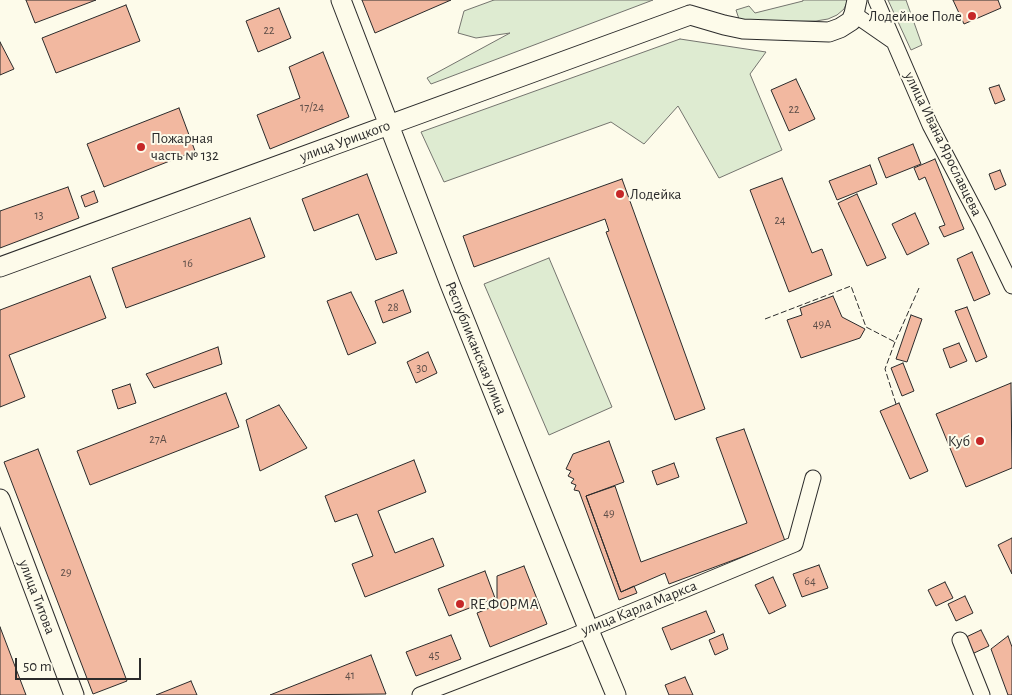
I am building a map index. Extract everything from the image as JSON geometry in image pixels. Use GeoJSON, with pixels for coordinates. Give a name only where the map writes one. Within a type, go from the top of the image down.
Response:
{"type":"FeatureCollection","features":[{"type":"Feature","properties":{"kind":"street","name":"Республиканская улица"},"geometry":{"type":"LineString","coordinates":[[341,0],[450,284],[616,695]]}},
{"type":"Feature","properties":{"kind":"street","name":"улица Ивана Ярославцева"},"geometry":{"type":"LineString","coordinates":[[876,0],[930,125],[1012,286]]}},
{"type":"Feature","properties":{"kind":"street"},"geometry":{"type":"LineString","coordinates":[[694,8],[724,26],[743,29],[829,32],[840,28],[851,20],[855,7],[894,41]]}},
{"type":"Feature","properties":{"kind":"street","name":"улица Урицкого"},"geometry":{"type":"LineString","coordinates":[[0,267],[612,42],[694,8]]}},
{"type":"Feature","properties":{"kind":"street","name":"улица Карла Маркса"},"geometry":{"type":"LineString","coordinates":[[420,695],[568,638],[588,628],[795,544],[812,478]]}},
{"type":"Feature","properties":{"kind":"street","name":"улица Титова"},"geometry":{"type":"LineString","coordinates":[[0,499],[74,695]]}},
{"type":"Feature","properties":{"kind":"street"},"geometry":{"type":"LineString","coordinates":[[960,640],[982,695]]}},
{"type":"Feature","properties":{"kind":"green space"},"geometry":{"type":"Polygon","coordinates":[[[494,0],[653,0],[431,84],[427,78],[510,33],[476,38],[458,33],[464,11],[494,0]]]}},
{"type":"Feature","properties":{"kind":"green space"},"geometry":{"type":"Polygon","coordinates":[[[803,0],[848,0],[844,9],[837,15],[816,21],[742,22],[736,10],[749,6],[755,13],[803,0]]]}},
{"type":"Feature","properties":{"kind":"green space"},"geometry":{"type":"Polygon","coordinates":[[[888,0],[906,0],[922,45],[911,50],[888,0]]]}},
{"type":"Feature","properties":{"kind":"green space"},"geometry":{"type":"Polygon","coordinates":[[[680,39],[766,52],[750,74],[782,150],[719,178],[678,106],[644,144],[611,122],[444,182],[421,132],[680,39]]]}},
{"type":"Feature","properties":{"kind":"green space"},"geometry":{"type":"Polygon","coordinates":[[[549,258],[612,407],[549,435],[484,284],[549,258]]]}},
{"type":"Feature","properties":{"kind":"building"},"geometry":{"type":"Polygon","coordinates":[[[26,0],[96,0],[35,23],[26,0]]]}},
{"type":"Feature","properties":{"kind":"building"},"geometry":{"type":"Polygon","coordinates":[[[362,0],[451,0],[375,33],[362,0]]]}},
{"type":"Feature","properties":{"kind":"building","name":"Лодейное Поле"},"geometry":{"type":"Polygon","coordinates":[[[953,0],[998,0],[1001,8],[964,24],[953,0]]]}},
{"type":"Feature","properties":{"kind":"building"},"geometry":{"type":"Polygon","coordinates":[[[126,5],[140,41],[56,73],[42,38],[126,5]]]}},
{"type":"Feature","properties":{"kind":"building"},"geometry":{"type":"Polygon","coordinates":[[[279,8],[291,38],[258,52],[246,21],[279,8]]]}},
{"type":"Feature","properties":{"kind":"building"},"geometry":{"type":"Polygon","coordinates":[[[0,42],[14,69],[0,75],[0,42]]]}},
{"type":"Feature","properties":{"kind":"building"},"geometry":{"type":"Polygon","coordinates":[[[323,52],[349,117],[270,149],[257,115],[300,98],[289,67],[323,52]]]}},
{"type":"Feature","properties":{"kind":"building"},"geometry":{"type":"Polygon","coordinates":[[[796,79],[815,119],[789,131],[771,90],[796,79]]]}},
{"type":"Feature","properties":{"kind":"building"},"geometry":{"type":"Polygon","coordinates":[[[999,85],[1005,100],[995,104],[989,88],[999,85]]]}},
{"type":"Feature","properties":{"kind":"building","name":"Пожарная часть № 132"},"geometry":{"type":"Polygon","coordinates":[[[179,108],[195,151],[104,187],[87,144],[179,108]]]}},
{"type":"Feature","properties":{"kind":"building"},"geometry":{"type":"Polygon","coordinates":[[[913,144],[921,164],[886,178],[878,158],[913,144]]]}},
{"type":"Feature","properties":{"kind":"building"},"geometry":{"type":"Polygon","coordinates":[[[935,159],[964,229],[944,237],[939,227],[945,225],[925,177],[919,180],[914,168],[935,159]]]}},
{"type":"Feature","properties":{"kind":"building"},"geometry":{"type":"Polygon","coordinates":[[[870,165],[877,184],[837,200],[829,181],[870,165]]]}},
{"type":"Feature","properties":{"kind":"building"},"geometry":{"type":"Polygon","coordinates":[[[1000,170],[1006,185],[995,190],[989,174],[1000,170]]]}},
{"type":"Feature","properties":{"kind":"building"},"geometry":{"type":"Polygon","coordinates":[[[367,174],[397,253],[376,260],[358,214],[314,231],[302,199],[367,174]]]}},
{"type":"Feature","properties":{"kind":"building"},"geometry":{"type":"Polygon","coordinates":[[[782,178],[812,253],[822,249],[832,275],[789,292],[750,190],[782,178]]]}},
{"type":"Feature","properties":{"kind":"building"},"geometry":{"type":"Polygon","coordinates":[[[622,179],[705,409],[675,420],[606,232],[609,231],[605,219],[474,267],[463,236],[622,179]]]}},
{"type":"Feature","properties":{"kind":"building"},"geometry":{"type":"Polygon","coordinates":[[[68,187],[79,218],[0,248],[0,211],[68,187]]]}},
{"type":"Feature","properties":{"kind":"building"},"geometry":{"type":"Polygon","coordinates":[[[94,191],[98,202],[85,207],[81,196],[94,191]]]}},
{"type":"Feature","properties":{"kind":"building"},"geometry":{"type":"Polygon","coordinates":[[[857,194],[886,258],[867,266],[838,203],[857,194]]]}},
{"type":"Feature","properties":{"kind":"building"},"geometry":{"type":"Polygon","coordinates":[[[915,213],[929,244],[907,255],[892,224],[915,213]]]}},
{"type":"Feature","properties":{"kind":"building"},"geometry":{"type":"Polygon","coordinates":[[[250,218],[265,257],[126,308],[112,268],[250,218]]]}},
{"type":"Feature","properties":{"kind":"building"},"geometry":{"type":"Polygon","coordinates":[[[972,252],[990,294],[974,301],[957,259],[972,252]]]}},
{"type":"Feature","properties":{"kind":"building"},"geometry":{"type":"Polygon","coordinates":[[[90,276],[106,318],[9,355],[25,397],[0,407],[0,310],[90,276]]]}},
{"type":"Feature","properties":{"kind":"building"},"geometry":{"type":"Polygon","coordinates":[[[403,290],[411,312],[383,323],[375,301],[403,290]]]}},
{"type":"Feature","properties":{"kind":"building"},"geometry":{"type":"Polygon","coordinates":[[[351,292],[376,343],[348,355],[327,301],[351,292]]]}},
{"type":"Feature","properties":{"kind":"building"},"geometry":{"type":"Polygon","coordinates":[[[833,296],[842,317],[865,329],[860,338],[801,358],[787,320],[802,315],[800,308],[833,296]]]}},
{"type":"Feature","properties":{"kind":"building"},"geometry":{"type":"Polygon","coordinates":[[[967,307],[987,357],[976,362],[955,311],[967,307]]]}},
{"type":"Feature","properties":{"kind":"building"},"geometry":{"type":"Polygon","coordinates":[[[911,315],[922,319],[907,362],[896,359],[911,315]]]}},
{"type":"Feature","properties":{"kind":"building"},"geometry":{"type":"Polygon","coordinates":[[[959,343],[967,361],[950,368],[943,349],[959,343]]]}},
{"type":"Feature","properties":{"kind":"building"},"geometry":{"type":"Polygon","coordinates":[[[218,347],[222,364],[154,388],[146,374],[218,347]]]}},
{"type":"Feature","properties":{"kind":"building"},"geometry":{"type":"Polygon","coordinates":[[[428,352],[437,373],[416,383],[407,362],[428,352]]]}},
{"type":"Feature","properties":{"kind":"building"},"geometry":{"type":"Polygon","coordinates":[[[903,363],[914,391],[902,396],[891,368],[903,363]]]}},
{"type":"Feature","properties":{"kind":"building","name":"Куб"},"geometry":{"type":"Polygon","coordinates":[[[1011,383],[1012,468],[966,487],[936,414],[1011,383]]]}},
{"type":"Feature","properties":{"kind":"building"},"geometry":{"type":"Polygon","coordinates":[[[130,384],[136,403],[118,409],[112,390],[130,384]]]}},
{"type":"Feature","properties":{"kind":"building"},"geometry":{"type":"Polygon","coordinates":[[[226,393],[239,427],[90,485],[77,451],[226,393]]]}},
{"type":"Feature","properties":{"kind":"building"},"geometry":{"type":"Polygon","coordinates":[[[899,403],[928,471],[910,479],[880,411],[899,403]]]}},
{"type":"Feature","properties":{"kind":"building"},"geometry":{"type":"Polygon","coordinates":[[[279,405],[307,448],[260,471],[246,420],[279,405]]]}},
{"type":"Feature","properties":{"kind":"building"},"geometry":{"type":"Polygon","coordinates":[[[744,429],[785,541],[669,584],[665,573],[621,592],[586,496],[615,486],[641,562],[747,523],[716,438],[744,429]]]}},
{"type":"Feature","properties":{"kind":"building"},"geometry":{"type":"Polygon","coordinates":[[[609,441],[624,482],[586,496],[621,592],[634,586],[637,593],[619,600],[579,491],[574,490],[576,485],[571,483],[574,479],[568,476],[571,471],[566,469],[573,454],[609,441]]]}},
{"type":"Feature","properties":{"kind":"building"},"geometry":{"type":"Polygon","coordinates":[[[38,449],[127,681],[93,694],[4,462],[38,449]]]}},
{"type":"Feature","properties":{"kind":"building"},"geometry":{"type":"Polygon","coordinates":[[[414,460],[426,492],[378,511],[395,553],[433,538],[444,566],[365,597],[352,564],[373,556],[357,514],[335,522],[325,496],[414,460]]]}},
{"type":"Feature","properties":{"kind":"building"},"geometry":{"type":"Polygon","coordinates":[[[674,463],[679,477],[657,485],[652,471],[674,463]]]}},
{"type":"Feature","properties":{"kind":"building"},"geometry":{"type":"Polygon","coordinates":[[[1012,538],[1012,574],[998,545],[1012,538]]]}},
{"type":"Feature","properties":{"kind":"building"},"geometry":{"type":"Polygon","coordinates":[[[819,565],[828,588],[802,597],[793,574],[819,565]]]}},
{"type":"Feature","properties":{"kind":"building"},"geometry":{"type":"Polygon","coordinates":[[[524,566],[547,624],[490,647],[477,613],[497,605],[497,576],[524,566]]]}},
{"type":"Feature","properties":{"kind":"building"},"geometry":{"type":"Polygon","coordinates":[[[485,571],[495,598],[449,616],[438,589],[485,571]]]}},
{"type":"Feature","properties":{"kind":"building"},"geometry":{"type":"Polygon","coordinates":[[[773,577],[786,606],[769,614],[755,585],[773,577]]]}},
{"type":"Feature","properties":{"kind":"building"},"geometry":{"type":"Polygon","coordinates":[[[945,582],[953,598],[936,606],[928,590],[945,582]]]}},
{"type":"Feature","properties":{"kind":"building"},"geometry":{"type":"Polygon","coordinates":[[[965,596],[973,613],[956,621],[948,604],[965,596]]]}},
{"type":"Feature","properties":{"kind":"building"},"geometry":{"type":"Polygon","coordinates":[[[706,611],[715,632],[671,650],[662,628],[706,611]]]}},
{"type":"Feature","properties":{"kind":"building"},"geometry":{"type":"Polygon","coordinates":[[[0,627],[26,695],[0,695],[0,627]]]}},
{"type":"Feature","properties":{"kind":"building"},"geometry":{"type":"Polygon","coordinates":[[[981,630],[989,646],[972,654],[964,638],[981,630]]]}},
{"type":"Feature","properties":{"kind":"building"},"geometry":{"type":"Polygon","coordinates":[[[723,634],[728,649],[715,655],[709,640],[723,634]]]}},
{"type":"Feature","properties":{"kind":"building"},"geometry":{"type":"Polygon","coordinates":[[[451,635],[461,659],[416,676],[406,652],[451,635]]]}},
{"type":"Feature","properties":{"kind":"building"},"geometry":{"type":"Polygon","coordinates":[[[1008,636],[1012,647],[1012,695],[1008,695],[991,649],[1008,636]]]}},
{"type":"Feature","properties":{"kind":"building"},"geometry":{"type":"Polygon","coordinates":[[[371,655],[386,694],[270,695],[371,655]]]}},
{"type":"Feature","properties":{"kind":"building"},"geometry":{"type":"Polygon","coordinates":[[[685,677],[693,695],[669,695],[665,685],[685,677]]]}},
{"type":"Feature","properties":{"kind":"building"},"geometry":{"type":"Polygon","coordinates":[[[191,681],[197,695],[156,695],[191,681]]]}},
{"type":"Feature","properties":{"kind":"fence"},"geometry":{"type":"LineString","coordinates":[[765,319],[851,286],[866,327],[895,342]]}},
{"type":"Feature","properties":{"kind":"fence"},"geometry":{"type":"LineString","coordinates":[[896,404],[885,369],[919,288]]}},
{"type":"Feature","properties":{"kind":"place","name":"Лодейное Поле"},"geometry":{"type":"Point","coordinates":[972,16]}},
{"type":"Feature","properties":{"kind":"place","name":"Пожарная часть № 132"},"geometry":{"type":"Point","coordinates":[141,147]}},
{"type":"Feature","properties":{"kind":"place","name":"Лодейка"},"geometry":{"type":"Point","coordinates":[620,194]}},
{"type":"Feature","properties":{"kind":"place","name":"Куб"},"geometry":{"type":"Point","coordinates":[980,441]}},
{"type":"Feature","properties":{"kind":"place","name":"RE ФОРМА"},"geometry":{"type":"Point","coordinates":[460,604]}}]}
